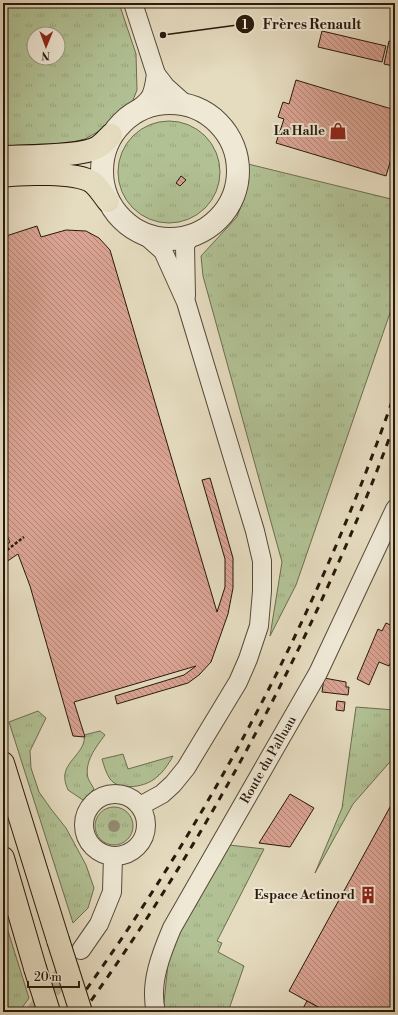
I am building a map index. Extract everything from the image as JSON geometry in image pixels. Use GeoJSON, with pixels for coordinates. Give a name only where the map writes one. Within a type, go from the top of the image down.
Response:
{"type":"FeatureCollection","features":[{"type":"Feature","properties":{"kind":"highway"},"geometry":{"type":"LineString","coordinates":[[3,157],[90,151],[99,147],[111,135]]}},
{"type":"Feature","properties":{"kind":"highway"},"geometry":{"type":"LineString","coordinates":[[3,176],[26,174],[83,178],[94,183],[108,201]]}},
{"type":"Feature","properties":{"kind":"highway"},"geometry":{"type":"LineString","coordinates":[[3,763],[81,1012]]}},
{"type":"Feature","properties":{"kind":"highway"},"geometry":{"type":"LineString","coordinates":[[3,858],[49,1012]]}},
{"type":"Feature","properties":{"kind":"street"},"geometry":{"type":"LineString","coordinates":[[133,3],[156,74],[166,87],[185,104]]}},
{"type":"Feature","properties":{"kind":"street"},"geometry":{"type":"LineString","coordinates":[[140,806],[162,794],[173,784],[186,768],[238,682],[248,659],[259,626],[262,591],[262,561],[254,530],[186,302],[163,251],[145,235],[126,223],[118,215],[108,201],[101,179],[101,167],[106,145],[111,135],[118,126],[147,103],[152,96],[156,74]]}},
{"type":"Feature","properties":{"kind":"street"},"geometry":{"type":"LineString","coordinates":[[134,112],[146,106],[172,102],[185,104],[207,113],[224,129],[235,150],[238,173],[233,196],[221,216],[207,228],[191,236],[180,238],[168,239],[145,235]]}},
{"type":"Feature","properties":{"kind":"street"},"geometry":{"type":"LineString","coordinates":[[186,302],[185,245],[191,236]]}},
{"type":"Feature","properties":{"kind":"street","name":"Route du Palluau"},"geometry":{"type":"LineString","coordinates":[[156,1012],[154,998],[156,978],[164,947],[172,928],[318,673],[395,509]]}},
{"type":"Feature","properties":{"kind":"street"},"geometry":{"type":"LineString","coordinates":[[108,794],[126,796],[133,800],[140,806],[146,825],[145,835],[140,844],[132,851],[123,855],[113,856],[96,850],[89,844],[83,827],[87,809],[100,797],[108,794]]}},
{"type":"Feature","properties":{"kind":"street"},"geometry":{"type":"LineString","coordinates":[[81,950],[100,924],[112,892],[113,856]]}},
{"type":"Feature","properties":{"kind":"path"},"geometry":{"type":"LineString","coordinates":[[3,553],[24,537]]}},
{"type":"Feature","properties":{"kind":"green space"},"geometry":{"type":"Polygon","coordinates":[[[3,3],[119,3],[136,54],[137,90],[133,100],[101,130],[85,139],[69,143],[3,146],[3,3]]]}},
{"type":"Feature","properties":{"kind":"green space"},"geometry":{"type":"Polygon","coordinates":[[[169,121],[189,125],[205,136],[216,152],[220,172],[216,192],[205,208],[189,219],[169,223],[149,219],[133,208],[122,192],[118,172],[122,152],[133,136],[149,125],[169,121]]]}},
{"type":"Feature","properties":{"kind":"green space"},"geometry":{"type":"Polygon","coordinates":[[[248,164],[395,200],[395,294],[391,310],[296,585],[270,636],[282,562],[203,276],[201,256],[237,217],[246,192],[248,164]]]}},
{"type":"Feature","properties":{"kind":"green space"},"geometry":{"type":"Polygon","coordinates":[[[356,707],[395,710],[395,758],[353,804],[315,873],[342,808],[356,707]]]}},
{"type":"Feature","properties":{"kind":"green space"},"geometry":{"type":"Polygon","coordinates":[[[38,711],[46,718],[30,751],[31,768],[39,792],[66,828],[86,865],[94,888],[88,908],[73,923],[9,722],[38,711]]]}},
{"type":"Feature","properties":{"kind":"green space"},"geometry":{"type":"Polygon","coordinates":[[[100,731],[105,735],[89,761],[87,772],[88,778],[94,789],[83,800],[68,790],[65,774],[69,764],[83,745],[84,735],[100,731]]]}},
{"type":"Feature","properties":{"kind":"green space"},"geometry":{"type":"Polygon","coordinates":[[[123,754],[128,769],[173,756],[159,775],[153,780],[131,787],[114,783],[106,772],[102,759],[123,754]]]}},
{"type":"Feature","properties":{"kind":"green space"},"geometry":{"type":"Polygon","coordinates":[[[110,807],[118,807],[128,812],[132,819],[132,833],[128,840],[118,845],[110,845],[100,840],[98,837],[95,830],[95,822],[100,812],[103,810],[110,807]]]}},
{"type":"Feature","properties":{"kind":"green space"},"geometry":{"type":"Polygon","coordinates":[[[229,845],[264,849],[217,941],[222,943],[218,952],[244,966],[228,1012],[163,1012],[168,964],[178,933],[229,845]]]}},
{"type":"Feature","properties":{"kind":"green space"},"geometry":{"type":"Polygon","coordinates":[[[3,915],[29,998],[19,1012],[3,1012],[3,915]]]}},
{"type":"Feature","properties":{"kind":"building"},"geometry":{"type":"Polygon","coordinates":[[[322,31],[386,46],[382,62],[318,47],[322,31]]]}},
{"type":"Feature","properties":{"kind":"building"},"geometry":{"type":"Polygon","coordinates":[[[389,41],[395,42],[395,57],[393,66],[384,64],[389,41]]]}},
{"type":"Feature","properties":{"kind":"building","name":"La Halle"},"geometry":{"type":"Polygon","coordinates":[[[296,80],[395,110],[395,146],[386,176],[276,143],[284,119],[278,117],[283,102],[289,104],[296,80]]]}},
{"type":"Feature","properties":{"kind":"building"},"geometry":{"type":"Polygon","coordinates":[[[181,176],[186,180],[180,186],[176,183],[181,176]]]}},
{"type":"Feature","properties":{"kind":"building"},"geometry":{"type":"Polygon","coordinates":[[[37,226],[41,237],[66,230],[86,231],[99,238],[110,250],[217,612],[225,587],[225,559],[202,480],[210,478],[233,558],[233,588],[228,614],[211,662],[199,675],[188,683],[117,704],[115,696],[184,675],[196,666],[74,702],[85,737],[73,736],[30,586],[18,554],[3,564],[3,547],[10,542],[6,534],[7,508],[3,496],[3,237],[37,226]]]}},
{"type":"Feature","properties":{"kind":"building"},"geometry":{"type":"Polygon","coordinates":[[[386,623],[395,627],[395,653],[389,666],[379,662],[369,685],[357,679],[378,629],[382,631],[386,623]]]}},
{"type":"Feature","properties":{"kind":"building"},"geometry":{"type":"Polygon","coordinates":[[[324,678],[346,682],[346,687],[349,687],[348,695],[322,692],[324,678]]]}},
{"type":"Feature","properties":{"kind":"building"},"geometry":{"type":"Polygon","coordinates":[[[337,701],[345,702],[344,711],[336,710],[337,701]]]}},
{"type":"Feature","properties":{"kind":"building"},"geometry":{"type":"Polygon","coordinates":[[[290,794],[314,808],[290,847],[259,843],[290,794]]]}},
{"type":"Feature","properties":{"kind":"building","name":"Espace Actinord"},"geometry":{"type":"Polygon","coordinates":[[[395,798],[395,1012],[327,1012],[289,991],[395,798]]]}},
{"type":"Feature","properties":{"kind":"building"},"geometry":{"type":"Polygon","coordinates":[[[307,1001],[327,1012],[301,1012],[307,1001]]]}},
{"type":"Feature","properties":{"kind":"tunnel"},"geometry":{"type":"LineString","coordinates":[[35,1012],[73,961]]}},
{"type":"Feature","properties":{"kind":"railway"},"geometry":{"type":"LineString","coordinates":[[70,1012],[120,941],[168,867],[213,792],[255,715],[295,636],[331,556],[365,475],[395,393]]}},
{"type":"Feature","properties":{"kind":"railway"},"geometry":{"type":"LineString","coordinates":[[83,1012],[117,964],[180,866],[239,765],[293,661],[339,562],[387,446],[395,422]]}},
{"type":"Feature","properties":{"kind":"place","name":"Frères Renault"},"geometry":{"type":"Point","coordinates":[163,35]}},
{"type":"Feature","properties":{"kind":"place","name":"La Halle"},"geometry":{"type":"Point","coordinates":[338,131]}},
{"type":"Feature","properties":{"kind":"place","name":"Espace Actinord"},"geometry":{"type":"Point","coordinates":[368,895]}}]}
